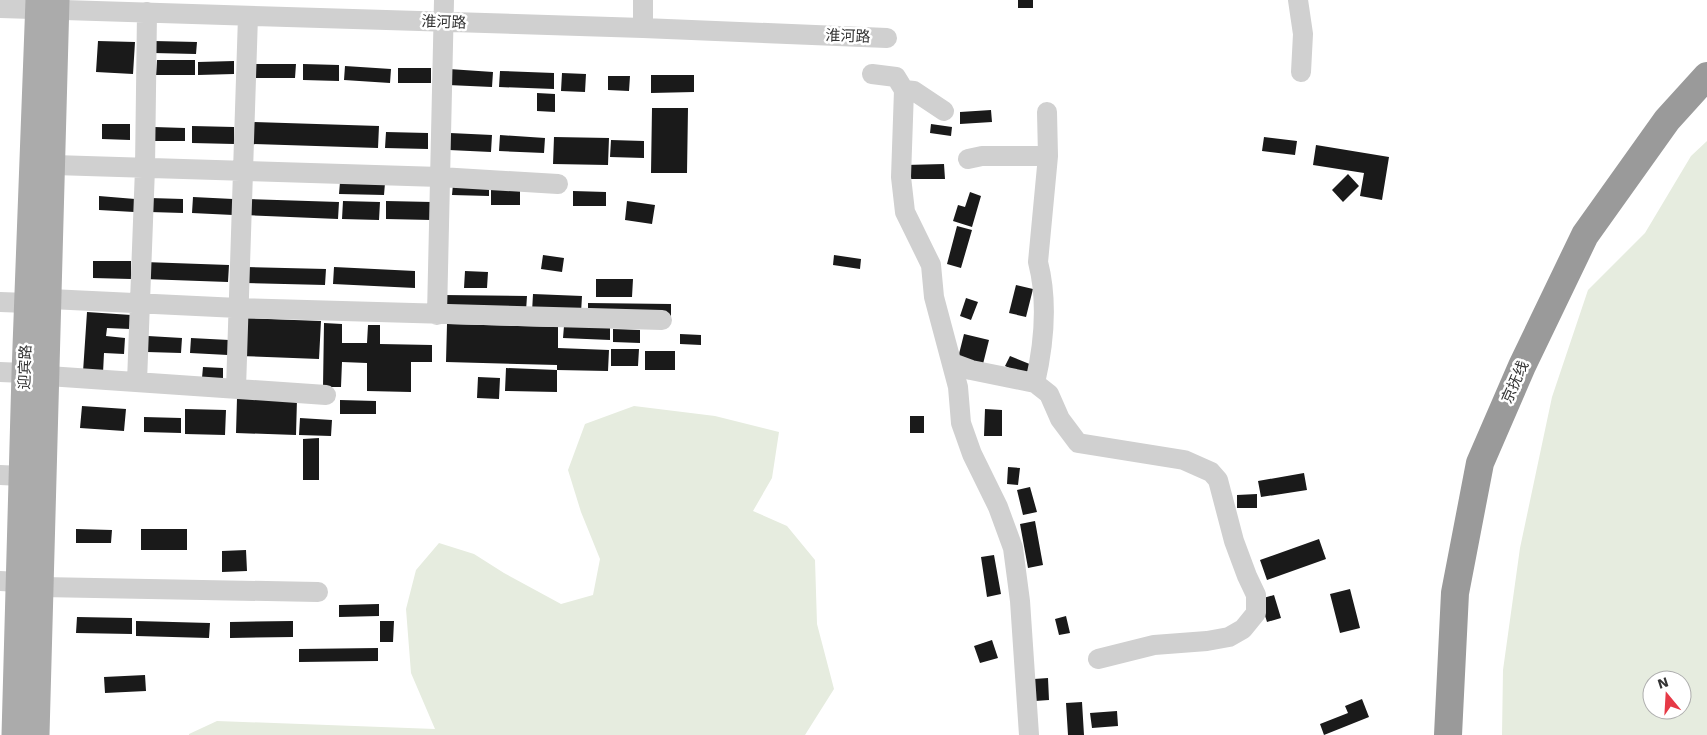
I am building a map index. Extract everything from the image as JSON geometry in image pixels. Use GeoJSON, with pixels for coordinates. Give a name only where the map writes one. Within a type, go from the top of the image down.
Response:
{"type":"FeatureCollection","features":[{"type":"Feature","properties":{"kind":"highway","name":"京抚线"},"geometry":{"type":"LineString","coordinates":[[1448,735],[1455,593],[1480,463],[1522,366],[1585,235],[1667,120],[1707,76]]}},
{"type":"Feature","properties":{"kind":"main road","name":"迎宾路"},"geometry":{"type":"LineString","coordinates":[[37,735],[20,584],[11,475],[24,374],[38,301],[54,165],[47,5]]}},
{"type":"Feature","properties":{"kind":"main road","name":"迎宾路"},"geometry":{"type":"LineString","coordinates":[[38,301],[47,5]]}},
{"type":"Feature","properties":{"kind":"main road","name":"迎宾路"},"geometry":{"type":"LineString","coordinates":[[14,735],[20,584],[24,374]]}},
{"type":"Feature","properties":{"kind":"street"},"geometry":{"type":"LineString","coordinates":[[436,315],[444,0]]}},
{"type":"Feature","properties":{"kind":"street"},"geometry":{"type":"LineString","coordinates":[[643,0],[643,28]]}},
{"type":"Feature","properties":{"kind":"street"},"geometry":{"type":"LineString","coordinates":[[1298,0],[1303,34],[1301,72]]}},
{"type":"Feature","properties":{"kind":"street","name":"淮河路"},"geometry":{"type":"LineString","coordinates":[[0,8],[47,5],[147,12],[248,16],[643,28],[887,38]]}},
{"type":"Feature","properties":{"kind":"street"},"geometry":{"type":"LineString","coordinates":[[138,382],[145,168],[147,12]]}},
{"type":"Feature","properties":{"kind":"street"},"geometry":{"type":"LineString","coordinates":[[236,389],[248,16]]}},
{"type":"Feature","properties":{"kind":"street"},"geometry":{"type":"LineString","coordinates":[[872,74],[896,77],[904,90],[901,177],[905,212],[931,265],[934,298],[958,387],[960,423],[972,454],[998,507],[1013,548],[1020,602],[1029,735]]}},
{"type":"Feature","properties":{"kind":"street"},"geometry":{"type":"LineString","coordinates":[[904,90],[914,91],[944,111]]}},
{"type":"Feature","properties":{"kind":"street"},"geometry":{"type":"LineString","coordinates":[[1035,383],[1042,354],[1043,297],[1038,262],[1048,156],[1047,112]]}},
{"type":"Feature","properties":{"kind":"street"},"geometry":{"type":"LineString","coordinates":[[968,159],[982,156],[1048,156]]}},
{"type":"Feature","properties":{"kind":"street"},"geometry":{"type":"LineString","coordinates":[[54,165],[440,177],[558,184]]}},
{"type":"Feature","properties":{"kind":"street"},"geometry":{"type":"LineString","coordinates":[[0,302],[140,303],[436,315],[662,320]]}},
{"type":"Feature","properties":{"kind":"street"},"geometry":{"type":"LineString","coordinates":[[952,363],[971,370],[1035,383],[1049,394],[1060,419],[1078,443],[1184,460],[1210,472],[1218,480],[1234,541],[1256,596],[1256,613],[1243,629],[1229,636],[1206,641],[1154,645],[1098,659]]}},
{"type":"Feature","properties":{"kind":"street"},"geometry":{"type":"LineString","coordinates":[[24,374],[326,395]]}},
{"type":"Feature","properties":{"kind":"street"},"geometry":{"type":"LineString","coordinates":[[20,584],[318,592]]}},
{"type":"Feature","properties":{"kind":"shaded area"},"geometry":{"type":"Polygon","coordinates":[[[1707,141],[1707,735],[1502,735],[1503,670],[1520,548],[1552,397],[1588,290],[1645,233],[1691,156],[1707,141]]]}},
{"type":"Feature","properties":{"kind":"shaded area"},"geometry":{"type":"Polygon","coordinates":[[[634,406],[715,416],[779,432],[772,478],[753,511],[787,526],[815,560],[817,624],[834,689],[805,735],[189,735],[217,721],[435,729],[411,673],[406,609],[416,570],[439,543],[474,554],[504,573],[561,604],[593,595],[600,559],[581,512],[568,470],[585,424],[634,406]]]}},
{"type":"Feature","properties":{"kind":"building"},"geometry":{"type":"Polygon","coordinates":[[[1018,0],[1033,0],[1033,8],[1018,8],[1018,0]]]}},
{"type":"Feature","properties":{"kind":"building"},"geometry":{"type":"Polygon","coordinates":[[[98,41],[135,42],[133,74],[96,72],[98,41]]]}},
{"type":"Feature","properties":{"kind":"building"},"geometry":{"type":"Polygon","coordinates":[[[154,41],[197,42],[196,54],[153,53],[154,41]]]}},
{"type":"Feature","properties":{"kind":"building"},"geometry":{"type":"Polygon","coordinates":[[[157,60],[195,60],[195,75],[156,75],[157,60]]]}},
{"type":"Feature","properties":{"kind":"building"},"geometry":{"type":"Polygon","coordinates":[[[234,61],[234,74],[198,75],[198,62],[234,61]]]}},
{"type":"Feature","properties":{"kind":"building"},"geometry":{"type":"Polygon","coordinates":[[[254,64],[296,64],[295,78],[254,78],[254,64]]]}},
{"type":"Feature","properties":{"kind":"building"},"geometry":{"type":"Polygon","coordinates":[[[303,64],[339,65],[339,81],[303,80],[303,64]]]}},
{"type":"Feature","properties":{"kind":"building"},"geometry":{"type":"Polygon","coordinates":[[[345,66],[391,69],[390,83],[344,80],[345,66]]]}},
{"type":"Feature","properties":{"kind":"building"},"geometry":{"type":"Polygon","coordinates":[[[398,68],[431,68],[431,83],[398,83],[398,68]]]}},
{"type":"Feature","properties":{"kind":"building"},"geometry":{"type":"Polygon","coordinates":[[[449,69],[493,72],[492,87],[448,85],[449,69]]]}},
{"type":"Feature","properties":{"kind":"building"},"geometry":{"type":"Polygon","coordinates":[[[500,71],[554,73],[554,89],[499,87],[500,71]]]}},
{"type":"Feature","properties":{"kind":"building"},"geometry":{"type":"Polygon","coordinates":[[[562,73],[586,74],[585,92],[561,91],[562,73]]]}},
{"type":"Feature","properties":{"kind":"building"},"geometry":{"type":"Polygon","coordinates":[[[651,75],[694,75],[694,92],[651,93],[651,75]]]}},
{"type":"Feature","properties":{"kind":"building"},"geometry":{"type":"Polygon","coordinates":[[[608,76],[630,76],[629,91],[608,90],[608,76]]]}},
{"type":"Feature","properties":{"kind":"building"},"geometry":{"type":"Polygon","coordinates":[[[537,93],[555,94],[555,112],[537,111],[537,93]]]}},
{"type":"Feature","properties":{"kind":"building"},"geometry":{"type":"Polygon","coordinates":[[[652,108],[688,108],[687,173],[651,173],[652,108]]]}},
{"type":"Feature","properties":{"kind":"building"},"geometry":{"type":"Polygon","coordinates":[[[991,110],[992,122],[960,124],[960,112],[991,110]]]}},
{"type":"Feature","properties":{"kind":"building"},"geometry":{"type":"Polygon","coordinates":[[[252,122],[379,126],[378,148],[251,144],[252,122]]]}},
{"type":"Feature","properties":{"kind":"building"},"geometry":{"type":"Polygon","coordinates":[[[102,124],[130,124],[130,140],[102,139],[102,124]]]}},
{"type":"Feature","properties":{"kind":"building"},"geometry":{"type":"Polygon","coordinates":[[[931,124],[952,127],[951,136],[930,133],[931,124]]]}},
{"type":"Feature","properties":{"kind":"building"},"geometry":{"type":"Polygon","coordinates":[[[192,126],[234,127],[234,144],[192,143],[192,126]]]}},
{"type":"Feature","properties":{"kind":"building"},"geometry":{"type":"Polygon","coordinates":[[[154,127],[185,128],[185,141],[154,141],[154,127]]]}},
{"type":"Feature","properties":{"kind":"building"},"geometry":{"type":"Polygon","coordinates":[[[386,132],[428,133],[428,149],[385,148],[386,132]]]}},
{"type":"Feature","properties":{"kind":"building"},"geometry":{"type":"Polygon","coordinates":[[[450,133],[492,135],[491,152],[449,150],[450,133]]]}},
{"type":"Feature","properties":{"kind":"building"},"geometry":{"type":"Polygon","coordinates":[[[500,135],[545,138],[544,153],[499,151],[500,135]]]}},
{"type":"Feature","properties":{"kind":"building"},"geometry":{"type":"Polygon","coordinates":[[[554,137],[609,138],[608,165],[553,164],[554,137]]]}},
{"type":"Feature","properties":{"kind":"building"},"geometry":{"type":"Polygon","coordinates":[[[1264,137],[1297,141],[1295,155],[1262,151],[1264,137]]]}},
{"type":"Feature","properties":{"kind":"building"},"geometry":{"type":"Polygon","coordinates":[[[611,140],[644,141],[644,158],[610,157],[611,140]]]}},
{"type":"Feature","properties":{"kind":"building"},"geometry":{"type":"Polygon","coordinates":[[[1316,145],[1389,157],[1382,200],[1360,196],[1364,173],[1313,165],[1316,145]]]}},
{"type":"Feature","properties":{"kind":"building"},"geometry":{"type":"Polygon","coordinates":[[[944,164],[945,179],[906,179],[905,165],[944,164]]]}},
{"type":"Feature","properties":{"kind":"building"},"geometry":{"type":"Polygon","coordinates":[[[1348,174],[1359,186],[1343,202],[1332,190],[1348,174]]]}},
{"type":"Feature","properties":{"kind":"building"},"geometry":{"type":"Polygon","coordinates":[[[340,182],[385,183],[384,195],[339,194],[340,182]]]}},
{"type":"Feature","properties":{"kind":"building"},"geometry":{"type":"Polygon","coordinates":[[[453,184],[489,185],[489,196],[452,195],[453,184]]]}},
{"type":"Feature","properties":{"kind":"building"},"geometry":{"type":"Polygon","coordinates":[[[491,187],[520,187],[520,205],[491,205],[491,187]]]}},
{"type":"Feature","properties":{"kind":"building"},"geometry":{"type":"Polygon","coordinates":[[[573,191],[606,192],[606,206],[573,206],[573,191]]]}},
{"type":"Feature","properties":{"kind":"building"},"geometry":{"type":"Polygon","coordinates":[[[970,192],[981,196],[972,227],[953,221],[958,205],[965,207],[970,192]]]}},
{"type":"Feature","properties":{"kind":"building"},"geometry":{"type":"Polygon","coordinates":[[[99,196],[135,199],[134,212],[99,210],[99,196]]]}},
{"type":"Feature","properties":{"kind":"building"},"geometry":{"type":"Polygon","coordinates":[[[193,197],[233,199],[233,215],[192,213],[193,197]]]}},
{"type":"Feature","properties":{"kind":"building"},"geometry":{"type":"Polygon","coordinates":[[[150,198],[183,199],[183,213],[150,212],[150,198]]]}},
{"type":"Feature","properties":{"kind":"building"},"geometry":{"type":"Polygon","coordinates":[[[245,199],[339,202],[338,219],[245,215],[245,199]]]}},
{"type":"Feature","properties":{"kind":"building"},"geometry":{"type":"Polygon","coordinates":[[[343,201],[380,202],[379,220],[342,219],[343,201]]]}},
{"type":"Feature","properties":{"kind":"building"},"geometry":{"type":"Polygon","coordinates":[[[386,201],[432,202],[431,220],[386,219],[386,201]]]}},
{"type":"Feature","properties":{"kind":"building"},"geometry":{"type":"Polygon","coordinates":[[[627,201],[655,205],[652,224],[625,220],[627,201]]]}},
{"type":"Feature","properties":{"kind":"building"},"geometry":{"type":"Polygon","coordinates":[[[957,226],[972,230],[961,268],[947,264],[957,226]]]}},
{"type":"Feature","properties":{"kind":"building"},"geometry":{"type":"Polygon","coordinates":[[[543,255],[564,258],[562,272],[541,269],[543,255]]]}},
{"type":"Feature","properties":{"kind":"building"},"geometry":{"type":"Polygon","coordinates":[[[834,255],[861,259],[860,269],[833,265],[834,255]]]}},
{"type":"Feature","properties":{"kind":"building"},"geometry":{"type":"Polygon","coordinates":[[[93,261],[131,261],[131,279],[93,278],[93,261]]]}},
{"type":"Feature","properties":{"kind":"building"},"geometry":{"type":"Polygon","coordinates":[[[144,262],[229,265],[228,282],[144,279],[144,262]]]}},
{"type":"Feature","properties":{"kind":"building"},"geometry":{"type":"Polygon","coordinates":[[[245,267],[326,269],[325,285],[245,283],[245,267]]]}},
{"type":"Feature","properties":{"kind":"building"},"geometry":{"type":"Polygon","coordinates":[[[334,267],[415,271],[415,288],[333,284],[334,267]]]}},
{"type":"Feature","properties":{"kind":"building"},"geometry":{"type":"Polygon","coordinates":[[[465,271],[488,272],[487,288],[464,288],[465,271]]]}},
{"type":"Feature","properties":{"kind":"building"},"geometry":{"type":"Polygon","coordinates":[[[596,279],[633,279],[632,297],[596,297],[596,279]]]}},
{"type":"Feature","properties":{"kind":"building"},"geometry":{"type":"Polygon","coordinates":[[[1016,285],[1033,289],[1026,317],[1009,313],[1016,285]]]}},
{"type":"Feature","properties":{"kind":"building"},"geometry":{"type":"Polygon","coordinates":[[[533,294],[582,296],[581,313],[532,312],[533,294]]]}},
{"type":"Feature","properties":{"kind":"building"},"geometry":{"type":"Polygon","coordinates":[[[443,295],[527,296],[526,311],[443,310],[443,295]]]}},
{"type":"Feature","properties":{"kind":"building"},"geometry":{"type":"Polygon","coordinates":[[[966,298],[978,302],[971,320],[960,316],[966,298]]]}},
{"type":"Feature","properties":{"kind":"building"},"geometry":{"type":"Polygon","coordinates":[[[588,303],[671,304],[671,317],[588,316],[588,303]]]}},
{"type":"Feature","properties":{"kind":"building"},"geometry":{"type":"Polygon","coordinates":[[[87,312],[131,315],[130,329],[107,328],[106,336],[125,338],[124,354],[104,353],[103,373],[83,372],[87,312]]]}},
{"type":"Feature","properties":{"kind":"building"},"geometry":{"type":"Polygon","coordinates":[[[241,318],[321,321],[319,359],[240,356],[241,318]]]}},
{"type":"Feature","properties":{"kind":"building"},"geometry":{"type":"Polygon","coordinates":[[[324,323],[342,324],[342,343],[367,343],[368,325],[380,325],[380,344],[432,345],[432,362],[411,362],[411,392],[367,391],[367,363],[342,362],[341,387],[323,387],[324,323]]]}},
{"type":"Feature","properties":{"kind":"building"},"geometry":{"type":"Polygon","coordinates":[[[447,324],[558,327],[558,348],[609,350],[608,371],[557,370],[557,365],[446,362],[447,324]]]}},
{"type":"Feature","properties":{"kind":"building"},"geometry":{"type":"Polygon","coordinates":[[[564,326],[610,327],[610,340],[563,338],[564,326]]]}},
{"type":"Feature","properties":{"kind":"building"},"geometry":{"type":"Polygon","coordinates":[[[613,329],[640,330],[640,343],[613,342],[613,329]]]}},
{"type":"Feature","properties":{"kind":"building"},"geometry":{"type":"Polygon","coordinates":[[[680,334],[701,335],[701,345],[680,344],[680,334]]]}},
{"type":"Feature","properties":{"kind":"building"},"geometry":{"type":"Polygon","coordinates":[[[964,334],[989,340],[982,368],[957,362],[964,334]]]}},
{"type":"Feature","properties":{"kind":"building"},"geometry":{"type":"Polygon","coordinates":[[[148,336],[182,338],[181,353],[147,352],[148,336]]]}},
{"type":"Feature","properties":{"kind":"building"},"geometry":{"type":"Polygon","coordinates":[[[191,338],[229,340],[228,355],[190,353],[191,338]]]}},
{"type":"Feature","properties":{"kind":"building"},"geometry":{"type":"Polygon","coordinates":[[[611,349],[639,349],[638,366],[611,366],[611,349]]]}},
{"type":"Feature","properties":{"kind":"building"},"geometry":{"type":"Polygon","coordinates":[[[645,351],[675,351],[675,370],[645,370],[645,351]]]}},
{"type":"Feature","properties":{"kind":"building"},"geometry":{"type":"Polygon","coordinates":[[[1010,356],[1032,365],[1027,376],[1005,366],[1010,356]]]}},
{"type":"Feature","properties":{"kind":"building"},"geometry":{"type":"Polygon","coordinates":[[[203,367],[223,368],[223,379],[202,378],[203,367]]]}},
{"type":"Feature","properties":{"kind":"building"},"geometry":{"type":"Polygon","coordinates":[[[506,368],[557,370],[557,392],[505,391],[506,368]]]}},
{"type":"Feature","properties":{"kind":"building"},"geometry":{"type":"Polygon","coordinates":[[[478,377],[500,378],[499,399],[477,398],[478,377]]]}},
{"type":"Feature","properties":{"kind":"building"},"geometry":{"type":"Polygon","coordinates":[[[237,398],[297,399],[296,435],[236,433],[237,398]]]}},
{"type":"Feature","properties":{"kind":"building"},"geometry":{"type":"Polygon","coordinates":[[[340,400],[376,401],[376,414],[340,414],[340,400]]]}},
{"type":"Feature","properties":{"kind":"building"},"geometry":{"type":"Polygon","coordinates":[[[82,406],[126,409],[124,431],[80,428],[82,406]]]}},
{"type":"Feature","properties":{"kind":"building"},"geometry":{"type":"Polygon","coordinates":[[[185,409],[226,410],[225,435],[185,434],[185,409]]]}},
{"type":"Feature","properties":{"kind":"building"},"geometry":{"type":"Polygon","coordinates":[[[985,409],[1002,410],[1002,436],[984,436],[985,409]]]}},
{"type":"Feature","properties":{"kind":"building"},"geometry":{"type":"Polygon","coordinates":[[[910,416],[924,416],[924,433],[910,433],[910,416]]]}},
{"type":"Feature","properties":{"kind":"building"},"geometry":{"type":"Polygon","coordinates":[[[144,417],[181,418],[181,433],[144,432],[144,417]]]}},
{"type":"Feature","properties":{"kind":"building"},"geometry":{"type":"Polygon","coordinates":[[[300,418],[332,420],[331,436],[299,435],[300,418]]]}},
{"type":"Feature","properties":{"kind":"building"},"geometry":{"type":"Polygon","coordinates":[[[319,438],[319,480],[303,480],[303,439],[319,438]]]}},
{"type":"Feature","properties":{"kind":"building"},"geometry":{"type":"Polygon","coordinates":[[[1008,467],[1020,468],[1018,485],[1007,484],[1008,467]]]}},
{"type":"Feature","properties":{"kind":"building"},"geometry":{"type":"Polygon","coordinates":[[[1304,473],[1307,490],[1261,497],[1258,481],[1304,473]]]}},
{"type":"Feature","properties":{"kind":"building"},"geometry":{"type":"Polygon","coordinates":[[[1030,487],[1037,512],[1023,515],[1017,490],[1030,487]]]}},
{"type":"Feature","properties":{"kind":"building"},"geometry":{"type":"Polygon","coordinates":[[[1257,494],[1257,508],[1237,508],[1237,495],[1257,494]]]}},
{"type":"Feature","properties":{"kind":"building"},"geometry":{"type":"Polygon","coordinates":[[[1035,521],[1043,565],[1028,568],[1020,524],[1035,521]]]}},
{"type":"Feature","properties":{"kind":"building"},"geometry":{"type":"Polygon","coordinates":[[[76,529],[112,530],[111,543],[76,543],[76,529]]]}},
{"type":"Feature","properties":{"kind":"building"},"geometry":{"type":"Polygon","coordinates":[[[141,529],[187,529],[187,550],[141,550],[141,529]]]}},
{"type":"Feature","properties":{"kind":"building"},"geometry":{"type":"Polygon","coordinates":[[[1319,539],[1326,559],[1267,580],[1260,560],[1319,539]]]}},
{"type":"Feature","properties":{"kind":"building"},"geometry":{"type":"Polygon","coordinates":[[[246,550],[247,571],[222,572],[222,551],[246,550]]]}},
{"type":"Feature","properties":{"kind":"building"},"geometry":{"type":"Polygon","coordinates":[[[994,555],[1001,594],[987,597],[981,557],[994,555]]]}},
{"type":"Feature","properties":{"kind":"building"},"geometry":{"type":"Polygon","coordinates":[[[1350,589],[1360,628],[1340,633],[1330,594],[1350,589]]]}},
{"type":"Feature","properties":{"kind":"building"},"geometry":{"type":"Polygon","coordinates":[[[1274,595],[1281,618],[1267,622],[1260,599],[1274,595]]]}},
{"type":"Feature","properties":{"kind":"building"},"geometry":{"type":"Polygon","coordinates":[[[379,604],[379,616],[339,617],[339,605],[379,604]]]}},
{"type":"Feature","properties":{"kind":"building"},"geometry":{"type":"Polygon","coordinates":[[[1066,616],[1070,633],[1059,635],[1055,619],[1066,616]]]}},
{"type":"Feature","properties":{"kind":"building"},"geometry":{"type":"Polygon","coordinates":[[[77,617],[132,618],[132,634],[76,633],[77,617]]]}},
{"type":"Feature","properties":{"kind":"building"},"geometry":{"type":"Polygon","coordinates":[[[136,621],[210,623],[209,638],[136,636],[136,621]]]}},
{"type":"Feature","properties":{"kind":"building"},"geometry":{"type":"Polygon","coordinates":[[[293,621],[293,637],[230,638],[230,622],[293,621]]]}},
{"type":"Feature","properties":{"kind":"building"},"geometry":{"type":"Polygon","coordinates":[[[380,621],[394,621],[393,642],[380,642],[380,621]]]}},
{"type":"Feature","properties":{"kind":"building"},"geometry":{"type":"Polygon","coordinates":[[[992,640],[998,658],[980,663],[974,646],[992,640]]]}},
{"type":"Feature","properties":{"kind":"building"},"geometry":{"type":"Polygon","coordinates":[[[378,648],[378,661],[299,662],[299,649],[378,648]]]}},
{"type":"Feature","properties":{"kind":"building"},"geometry":{"type":"Polygon","coordinates":[[[145,675],[146,691],[105,693],[104,677],[145,675]]]}},
{"type":"Feature","properties":{"kind":"building"},"geometry":{"type":"Polygon","coordinates":[[[1048,678],[1049,700],[1035,701],[1034,679],[1048,678]]]}},
{"type":"Feature","properties":{"kind":"building"},"geometry":{"type":"Polygon","coordinates":[[[1362,699],[1369,717],[1324,735],[1320,724],[1348,713],[1345,706],[1362,699]]]}},
{"type":"Feature","properties":{"kind":"building"},"geometry":{"type":"Polygon","coordinates":[[[1082,702],[1084,735],[1068,735],[1066,703],[1082,702]]]}},
{"type":"Feature","properties":{"kind":"building"},"geometry":{"type":"Polygon","coordinates":[[[1117,711],[1118,726],[1092,728],[1090,713],[1117,711]]]}}]}
